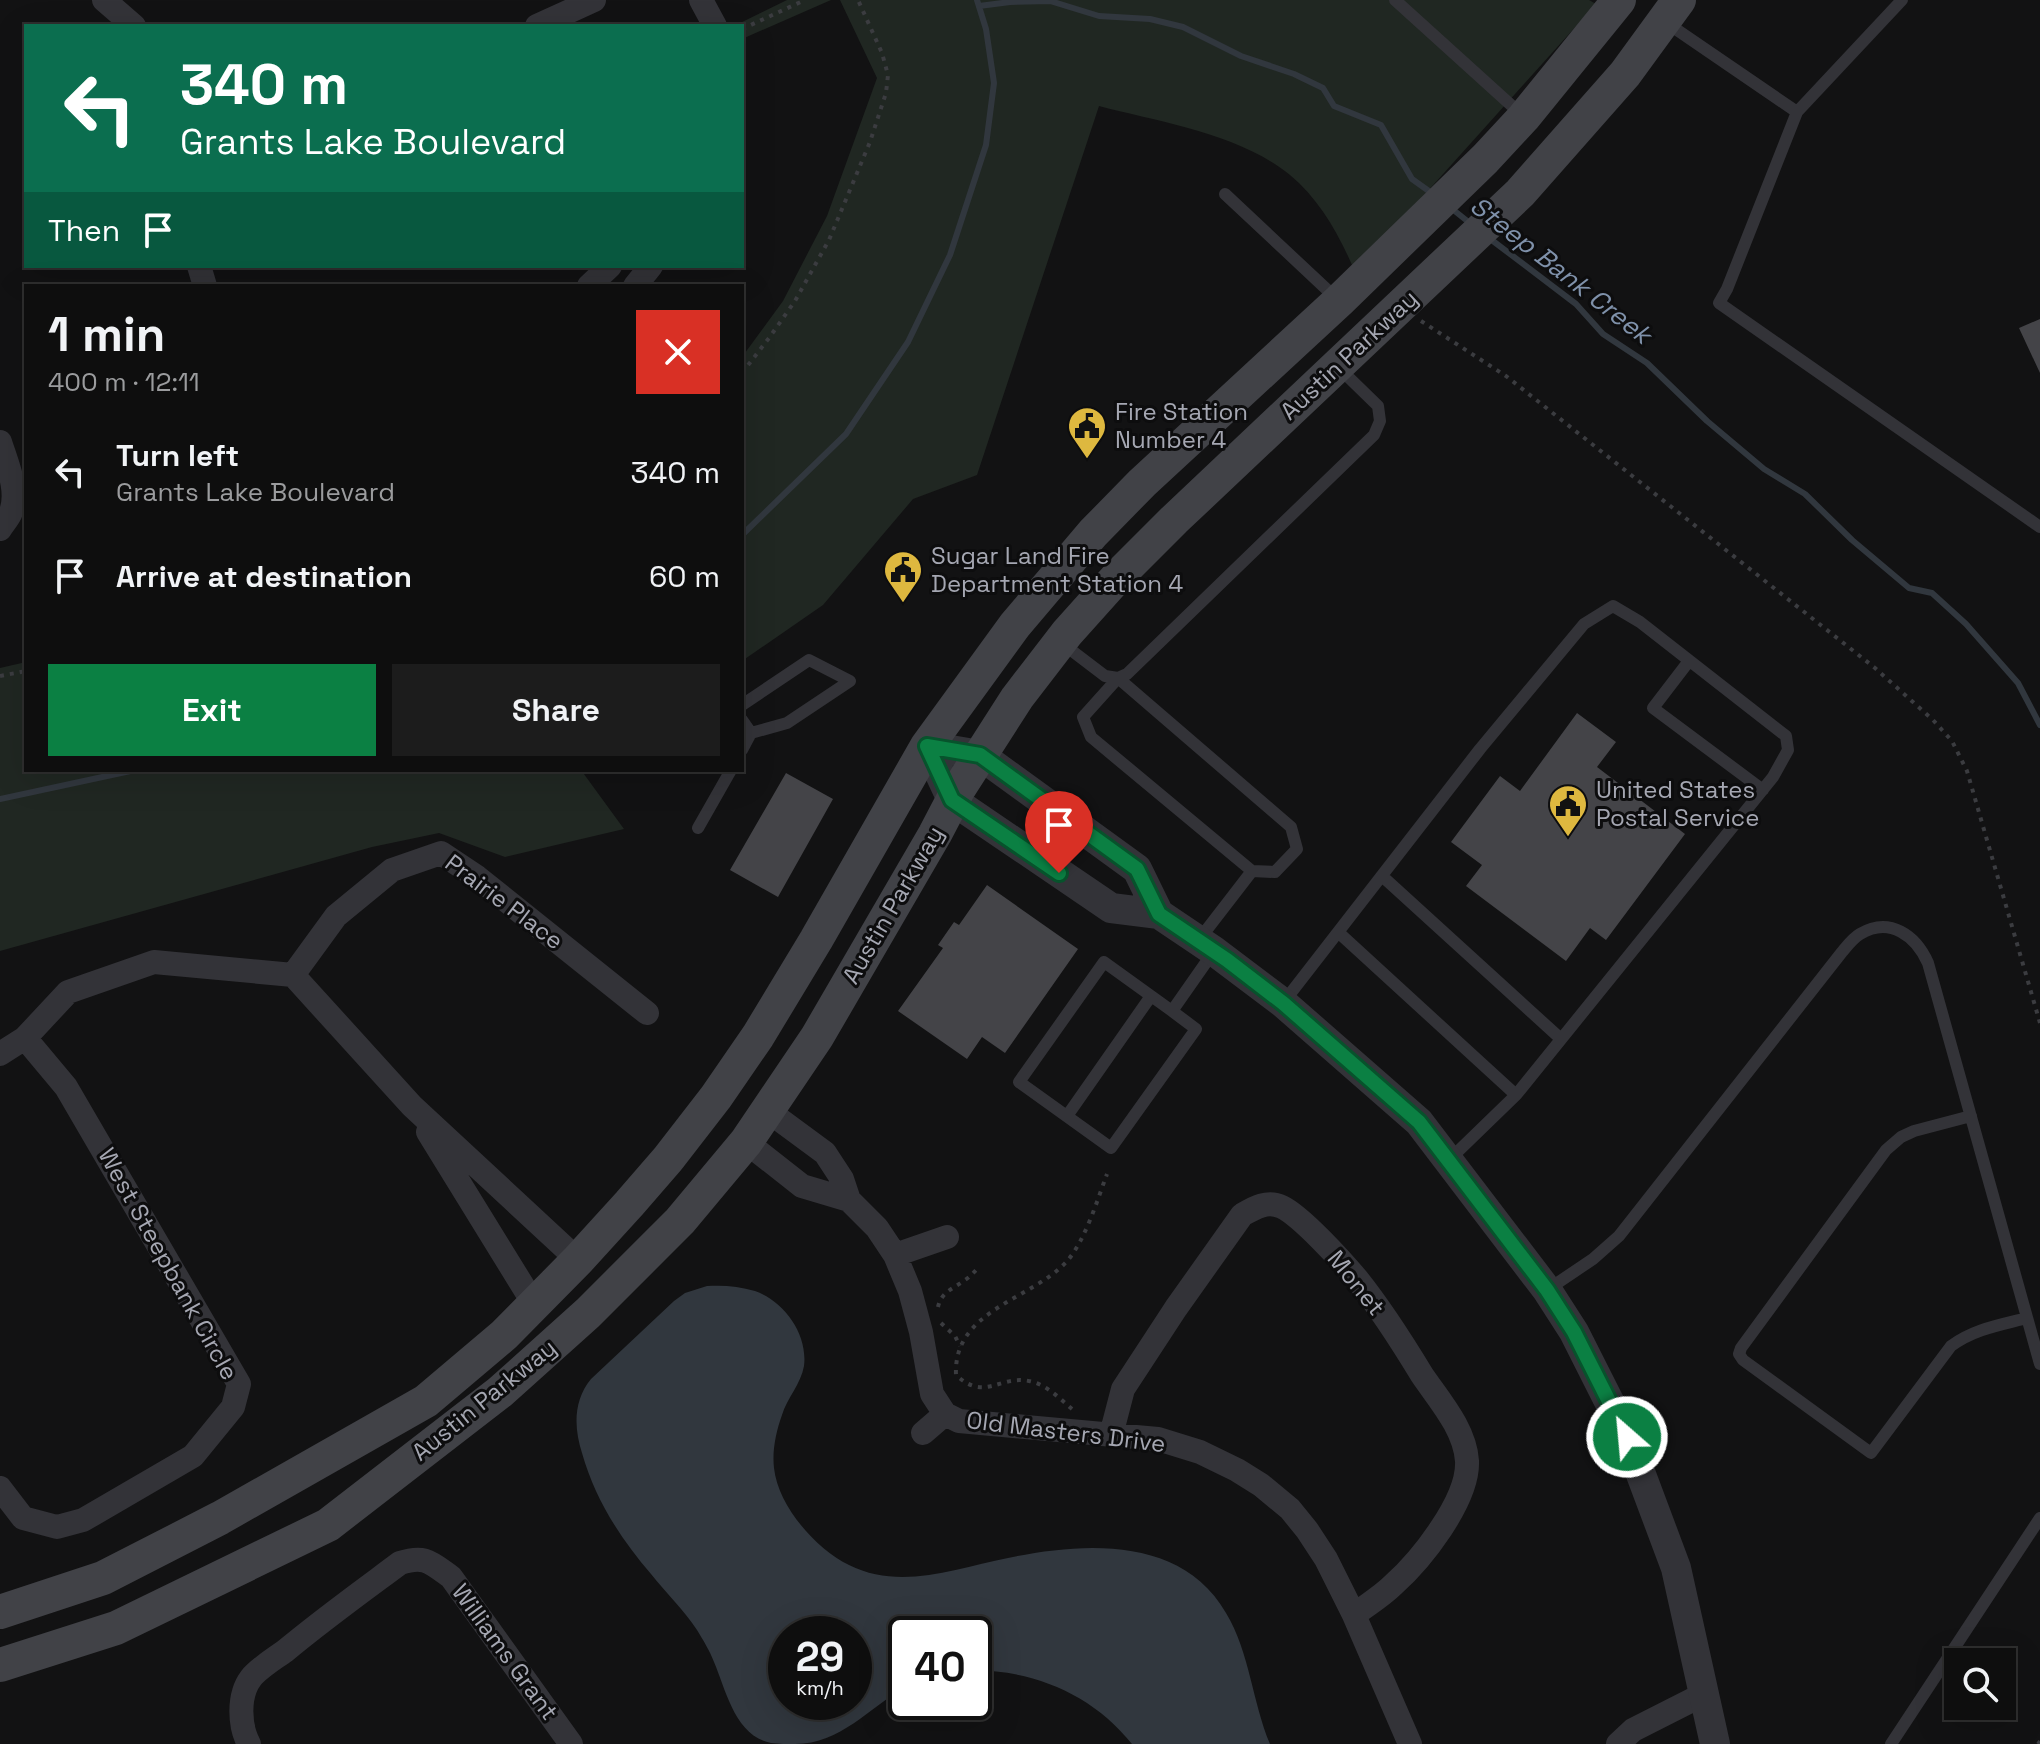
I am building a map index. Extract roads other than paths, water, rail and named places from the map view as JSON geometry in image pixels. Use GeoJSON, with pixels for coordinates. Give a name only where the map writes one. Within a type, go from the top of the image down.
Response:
{"type":"FeatureCollection","features":[{"type":"Feature","properties":{"kind":"main road","name":"Austin Parkway"},"geometry":{"type":"LineString","coordinates":[[0,1612],[103,1578],[220,1518],[426,1401],[504,1335],[578,1260],[668,1159],[733,1073],[816,940],[927,746],[1015,625],[1093,533],[1142,483],[1339,301],[1485,159],[1524,117],[1619,0]]}},
{"type":"Feature","properties":{"kind":"main road"},"geometry":{"type":"LineString","coordinates":[[1637,0],[1671,11]]}},
{"type":"Feature","properties":{"kind":"main road","name":"Austin Parkway"},"geometry":{"type":"LineString","coordinates":[[0,1665],[116,1628],[328,1525],[500,1392],[588,1313],[680,1221],[768,1111],[817,1037],[980,755],[1017,698],[1060,642],[1119,575],[1174,520],[1520,193],[1616,85],[1671,11]]}},
{"type":"Feature","properties":{"kind":"main road"},"geometry":{"type":"LineString","coordinates":[[534,1304],[588,1313],[578,1260]]}},
{"type":"Feature","properties":{"kind":"street"},"geometry":{"type":"LineString","coordinates":[[104,0],[132,24]]}},
{"type":"Feature","properties":{"kind":"street"},"geometry":{"type":"LineString","coordinates":[[541,24],[594,0]]}},
{"type":"Feature","properties":{"kind":"street"},"geometry":{"type":"LineString","coordinates":[[701,0],[714,24]]}},
{"type":"Feature","properties":{"kind":"street"},"geometry":{"type":"LineString","coordinates":[[591,284],[608,268]]}},
{"type":"Feature","properties":{"kind":"street"},"geometry":{"type":"LineString","coordinates":[[637,284],[649,268]]}},
{"type":"Feature","properties":{"kind":"street"},"geometry":{"type":"LineString","coordinates":[[0,442],[13,484],[11,513],[0,529]]}},
{"type":"Feature","properties":{"kind":"street"},"geometry":{"type":"LineString","coordinates":[[927,746],[980,755],[1137,869],[1159,914]]}},
{"type":"Feature","properties":{"kind":"street"},"geometry":{"type":"LineString","coordinates":[[927,746],[952,800],[1111,908],[1159,914],[1206,946],[1283,1003],[1419,1122],[1547,1290],[1574,1332],[1632,1452],[1676,1568],[1715,1744]]}},
{"type":"Feature","properties":{"kind":"street","name":"Prairie Place"},"geometry":{"type":"LineString","coordinates":[[293,975],[336,916],[392,870],[441,853],[477,877],[647,1013]]}},
{"type":"Feature","properties":{"kind":"street"},"geometry":{"type":"LineString","coordinates":[[0,1054],[25,1038],[68,992],[154,962],[293,975],[412,1106],[578,1260]]}},
{"type":"Feature","properties":{"kind":"street","name":"West Steepbank Circle"},"geometry":{"type":"LineString","coordinates":[[0,1488],[23,1518],[57,1527],[83,1520],[193,1456],[233,1407],[239,1384],[66,1087],[25,1038]]}},
{"type":"Feature","properties":{"kind":"street"},"geometry":{"type":"LineString","coordinates":[[412,1106],[534,1304]]}},
{"type":"Feature","properties":{"kind":"street","name":"Old Masters Drive"},"geometry":{"type":"LineString","coordinates":[[768,1111],[825,1153],[842,1179],[849,1200],[877,1228],[895,1255],[910,1291],[921,1332],[932,1394],[945,1414],[959,1421],[1158,1439],[1200,1452],[1261,1485],[1290,1509],[1326,1559],[1410,1744]]}},
{"type":"Feature","properties":{"kind":"street","name":"Old Masters Drive"},"geometry":{"type":"LineString","coordinates":[[746,1142],[802,1186],[849,1200]]}},
{"type":"Feature","properties":{"kind":"street","name":"Monet"},"geometry":{"type":"LineString","coordinates":[[1111,1435],[1123,1389],[1242,1215],[1256,1207],[1272,1204],[1300,1219],[1356,1277],[1397,1335],[1455,1425],[1467,1463],[1462,1487],[1453,1507],[1421,1557],[1392,1586],[1354,1615]]}},
{"type":"Feature","properties":{"kind":"street"},"geometry":{"type":"LineString","coordinates":[[895,1255],[947,1237]]}},
{"type":"Feature","properties":{"kind":"street","name":"Old Masters Drive"},"geometry":{"type":"LineString","coordinates":[[923,1433],[945,1414]]}},
{"type":"Feature","properties":{"kind":"street","name":"Williams Grant"},"geometry":{"type":"LineString","coordinates":[[249,1744],[242,1721],[242,1696],[251,1678],[400,1563],[416,1558],[451,1577],[571,1744]]}},
{"type":"Feature","properties":{"kind":"street"},"geometry":{"type":"LineString","coordinates":[[1618,1744],[1633,1730],[1704,1694]]}},
{"type":"Feature","properties":{"kind":"lane"},"geometry":{"type":"LineString","coordinates":[[1395,0],[1524,117]]}},
{"type":"Feature","properties":{"kind":"lane"},"geometry":{"type":"LineString","coordinates":[[1902,0],[1797,112],[1719,303],[2040,527]]}},
{"type":"Feature","properties":{"kind":"lane"},"geometry":{"type":"LineString","coordinates":[[1671,11],[1797,112]]}},
{"type":"Feature","properties":{"kind":"lane"},"geometry":{"type":"LineString","coordinates":[[1225,194],[1339,301]]}},
{"type":"Feature","properties":{"kind":"lane"},"geometry":{"type":"LineString","coordinates":[[1060,642],[1105,676],[1118,678],[1291,827],[1297,849],[1275,872],[1252,871],[1091,737],[1083,717],[1118,678],[1127,674],[1374,435],[1380,421],[1378,406],[1337,367]]}},
{"type":"Feature","properties":{"kind":"lane"},"geometry":{"type":"LineString","coordinates":[[1283,1003],[1480,749],[1584,624],[1613,606],[1640,622],[1786,736],[1788,750],[1763,790],[1516,1095],[1448,1160]]}},
{"type":"Feature","properties":{"kind":"lane"},"geometry":{"type":"LineString","coordinates":[[744,704],[809,660],[850,681],[787,723],[751,733],[744,746]]}},
{"type":"Feature","properties":{"kind":"lane"},"geometry":{"type":"LineString","coordinates":[[1689,661],[1653,708],[1763,790]]}},
{"type":"Feature","properties":{"kind":"lane"},"geometry":{"type":"LineString","coordinates":[[744,723],[751,733]]}},
{"type":"Feature","properties":{"kind":"lane"},"geometry":{"type":"LineString","coordinates":[[698,828],[730,772]]}},
{"type":"Feature","properties":{"kind":"lane"},"geometry":{"type":"LineString","coordinates":[[1172,1011],[1206,946],[1252,871]]}},
{"type":"Feature","properties":{"kind":"lane"},"geometry":{"type":"LineString","coordinates":[[1382,876],[1561,1039]]}},
{"type":"Feature","properties":{"kind":"lane"},"geometry":{"type":"LineString","coordinates":[[1547,1290],[1593,1259],[1619,1236],[1842,952],[1859,934],[1876,927],[1888,927],[1901,930],[1912,938],[1928,963],[2040,1364]]}},
{"type":"Feature","properties":{"kind":"lane"},"geometry":{"type":"LineString","coordinates":[[1338,932],[1516,1095]]}},
{"type":"Feature","properties":{"kind":"lane"},"geometry":{"type":"LineString","coordinates":[[1104,962],[1151,996],[1196,1029],[1111,1148],[1019,1082],[1104,962]]}},
{"type":"Feature","properties":{"kind":"lane"},"geometry":{"type":"LineString","coordinates":[[1067,1116],[1151,996]]}},
{"type":"Feature","properties":{"kind":"lane"},"geometry":{"type":"LineString","coordinates":[[1971,1116],[1914,1131],[1886,1150],[1739,1354],[1871,1453],[1951,1346],[1979,1330],[2027,1318]]}},
{"type":"Feature","properties":{"kind":"lane"},"geometry":{"type":"LineString","coordinates":[[1891,1744],[2040,1518]]}},
{"type":"Feature","properties":{"kind":"waterway","name":"Steep Bank Creek"},"geometry":{"type":"LineString","coordinates":[[744,533],[846,434],[908,342],[950,255],[986,145],[994,83],[986,29],[977,0]]}},
{"type":"Feature","properties":{"kind":"waterway","name":"Steep Bank Creek"},"geometry":{"type":"LineString","coordinates":[[979,6],[1050,1],[1099,16],[1150,19],[1183,27],[1241,56],[1294,74],[1323,88],[1334,106],[1381,125],[1412,179],[1433,194]]}},
{"type":"Feature","properties":{"kind":"waterway","name":"Steep Bank Creek"},"geometry":{"type":"LineString","coordinates":[[1451,208],[1471,224]]}},
{"type":"Feature","properties":{"kind":"waterway","name":"Steep Bank Creek"},"geometry":{"type":"LineString","coordinates":[[1489,238],[1576,304],[1603,334],[1647,363],[1707,421],[1764,469],[1805,494],[1852,540],[1909,588],[1932,593],[1966,624],[2018,683],[2040,725]]}},
{"type":"Feature","properties":{"kind":"waterway","name":"Steep Bank Creek"},"geometry":{"type":"LineString","coordinates":[[0,799],[126,772]]}},
{"type":"Feature","properties":{"kind":"place","name":"Fire Station Number 4"},"geometry":{"type":"Point","coordinates":[1087,460]}},
{"type":"Feature","properties":{"kind":"place","name":"Sugar Land Fire Department Station 4"},"geometry":{"type":"Point","coordinates":[903,604]}},
{"type":"Feature","properties":{"kind":"place","name":"United States Postal Service"},"geometry":{"type":"Point","coordinates":[1568,838]}}]}
